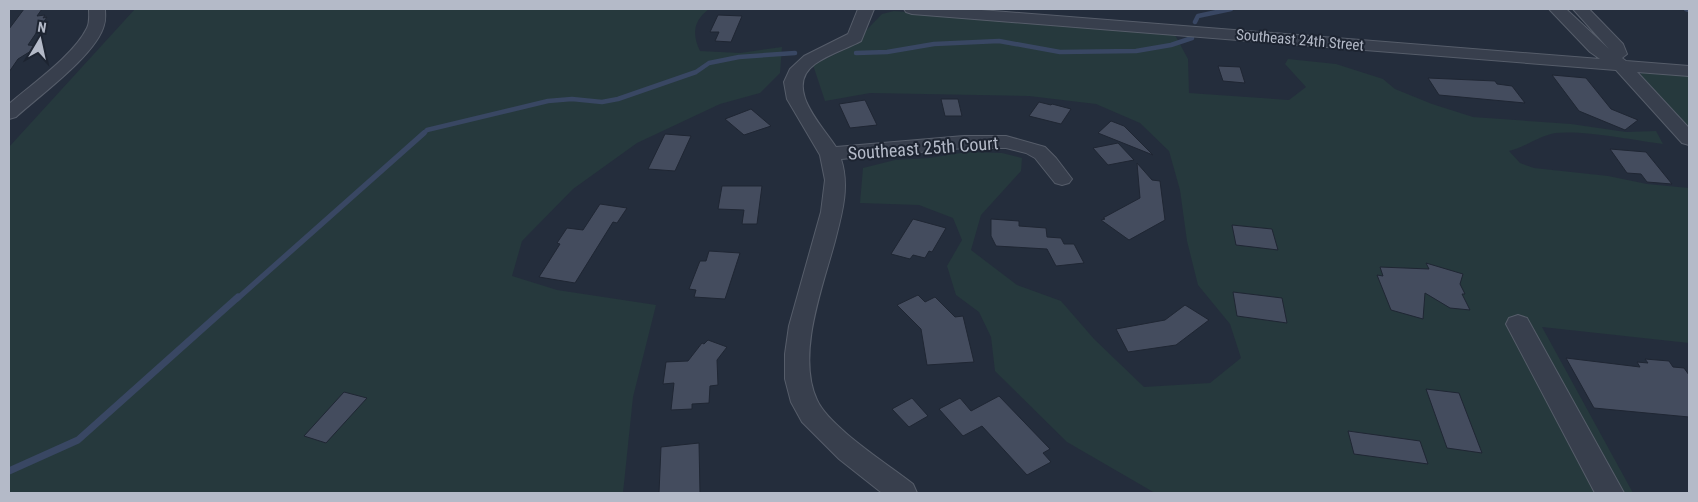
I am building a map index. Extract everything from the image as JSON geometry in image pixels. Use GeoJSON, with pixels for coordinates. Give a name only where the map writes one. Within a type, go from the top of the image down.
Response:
{"type":"FeatureCollection","features":[{"type":"Feature","properties":{"kind":"street"},"geometry":{"type":"LineString","coordinates":[[9,113],[84,45],[94,30],[97,20],[97,9]]}},
{"type":"Feature","properties":{"kind":"street"},"geometry":{"type":"LineString","coordinates":[[866,9],[855,37],[805,63],[793,80],[792,88],[796,100],[830,154],[835,178],[835,190],[797,347],[798,374],[804,401],[821,427],[903,493]]}},
{"type":"Feature","properties":{"kind":"street","name":"Southeast 24th Street"},"geometry":{"type":"LineString","coordinates":[[912,9],[1095,16],[1689,71]]}},
{"type":"Feature","properties":{"kind":"street"},"geometry":{"type":"LineString","coordinates":[[1557,9],[1596,48],[1621,65],[1689,139]]}},
{"type":"Feature","properties":{"kind":"street"},"geometry":{"type":"LineString","coordinates":[[1581,9],[1617,48],[1621,65]]}},
{"type":"Feature","properties":{"kind":"street","name":"Southeast 25th Court"},"geometry":{"type":"LineString","coordinates":[[830,154],[956,143],[1004,143],[1019,145],[1039,152],[1062,178]]}},
{"type":"Feature","properties":{"kind":"street"},"geometry":{"type":"LineString","coordinates":[[1518,324],[1610,493]]}},
{"type":"Feature","properties":{"kind":"green space"},"geometry":{"type":"Polygon","coordinates":[[[135,9],[709,9],[697,23],[695,33],[700,51],[740,53],[782,47],[780,73],[760,93],[720,104],[637,143],[573,189],[522,241],[512,276],[557,290],[656,305],[633,397],[623,493],[9,493],[9,147],[135,9]]]}},
{"type":"Feature","properties":{"kind":"green space"},"geometry":{"type":"Polygon","coordinates":[[[894,11],[1175,35],[1188,59],[1189,93],[1289,100],[1306,87],[1285,64],[1288,59],[1336,64],[1383,79],[1395,89],[1432,104],[1473,117],[1571,124],[1626,132],[1656,131],[1663,144],[1567,132],[1549,134],[1509,151],[1520,163],[1534,168],[1608,176],[1647,184],[1689,188],[1689,343],[1542,327],[1633,493],[1155,493],[1067,442],[995,371],[991,337],[979,312],[956,295],[947,266],[962,240],[953,218],[919,205],[860,203],[863,168],[895,160],[929,158],[967,152],[1002,153],[1022,158],[1021,171],[981,215],[971,250],[1017,285],[1061,301],[1094,339],[1144,387],[1210,383],[1241,358],[1230,324],[1198,285],[1187,241],[1180,190],[1169,151],[1140,123],[1096,104],[1029,96],[870,93],[825,101],[813,65],[850,47],[882,14],[894,11]]]}},
{"type":"Feature","properties":{"kind":"green space"},"geometry":{"type":"Polygon","coordinates":[[[1641,73],[1689,75],[1689,130],[1640,76],[1641,73]]]}},
{"type":"Feature","properties":{"kind":"building"},"geometry":{"type":"Polygon","coordinates":[[[24,9],[42,9],[37,16],[45,15],[43,18],[47,17],[28,45],[39,46],[18,59],[9,72],[9,29],[24,9]]]}},
{"type":"Feature","properties":{"kind":"building"},"geometry":{"type":"Polygon","coordinates":[[[718,15],[742,16],[731,42],[715,41],[719,32],[710,32],[718,15]]]}},
{"type":"Feature","properties":{"kind":"building"},"geometry":{"type":"Polygon","coordinates":[[[1218,66],[1240,67],[1245,83],[1223,81],[1218,66]]]}},
{"type":"Feature","properties":{"kind":"building"},"geometry":{"type":"Polygon","coordinates":[[[1552,75],[1586,78],[1611,109],[1638,120],[1625,130],[1579,111],[1552,75]]]}},
{"type":"Feature","properties":{"kind":"building"},"geometry":{"type":"Polygon","coordinates":[[[1428,78],[1495,81],[1497,84],[1512,86],[1525,103],[1439,95],[1428,78]]]}},
{"type":"Feature","properties":{"kind":"building"},"geometry":{"type":"Polygon","coordinates":[[[941,99],[958,99],[962,116],[945,116],[941,99]]]}},
{"type":"Feature","properties":{"kind":"building"},"geometry":{"type":"Polygon","coordinates":[[[865,100],[877,125],[850,128],[839,104],[865,100]]]}},
{"type":"Feature","properties":{"kind":"building"},"geometry":{"type":"Polygon","coordinates":[[[1039,102],[1071,109],[1061,124],[1029,116],[1039,102]]]}},
{"type":"Feature","properties":{"kind":"building"},"geometry":{"type":"Polygon","coordinates":[[[751,109],[771,126],[744,135],[725,119],[751,109]]]}},
{"type":"Feature","properties":{"kind":"building"},"geometry":{"type":"Polygon","coordinates":[[[1111,121],[1124,126],[1153,155],[1098,133],[1111,121]]]}},
{"type":"Feature","properties":{"kind":"building"},"geometry":{"type":"Polygon","coordinates":[[[665,134],[691,136],[675,171],[648,169],[665,134]]]}},
{"type":"Feature","properties":{"kind":"building"},"geometry":{"type":"Polygon","coordinates":[[[1118,143],[1134,160],[1108,165],[1093,148],[1118,143]]]}},
{"type":"Feature","properties":{"kind":"building"},"geometry":{"type":"Polygon","coordinates":[[[1610,149],[1646,152],[1672,184],[1647,182],[1641,174],[1627,173],[1610,149]]]}},
{"type":"Feature","properties":{"kind":"building"},"geometry":{"type":"Polygon","coordinates":[[[1137,163],[1152,180],[1160,181],[1165,220],[1129,240],[1101,220],[1140,198],[1137,163]]]}},
{"type":"Feature","properties":{"kind":"building"},"geometry":{"type":"Polygon","coordinates":[[[722,186],[762,186],[757,224],[742,224],[744,210],[718,209],[722,186]]]}},
{"type":"Feature","properties":{"kind":"building"},"geometry":{"type":"Polygon","coordinates":[[[600,204],[627,208],[617,223],[613,222],[575,283],[539,277],[560,244],[557,243],[567,228],[583,230],[600,204]]]}},
{"type":"Feature","properties":{"kind":"building"},"geometry":{"type":"Polygon","coordinates":[[[913,219],[946,228],[932,252],[929,251],[925,258],[913,255],[910,259],[891,254],[913,219]]]}},
{"type":"Feature","properties":{"kind":"building"},"geometry":{"type":"Polygon","coordinates":[[[991,219],[1019,221],[1019,226],[1046,228],[1047,237],[1061,238],[1064,244],[1074,244],[1084,263],[1056,266],[1047,249],[996,246],[991,236],[991,219]]]}},
{"type":"Feature","properties":{"kind":"building"},"geometry":{"type":"Polygon","coordinates":[[[1232,225],[1272,229],[1278,250],[1236,245],[1232,225]]]}},
{"type":"Feature","properties":{"kind":"building"},"geometry":{"type":"Polygon","coordinates":[[[709,251],[740,253],[725,299],[694,297],[696,290],[689,289],[700,261],[706,261],[709,251]]]}},
{"type":"Feature","properties":{"kind":"building"},"geometry":{"type":"Polygon","coordinates":[[[1426,263],[1463,274],[1460,284],[1465,294],[1462,294],[1470,310],[1450,308],[1425,293],[1423,319],[1391,310],[1377,275],[1383,276],[1380,267],[1429,269],[1426,263]]]}},
{"type":"Feature","properties":{"kind":"building"},"geometry":{"type":"Polygon","coordinates":[[[1233,292],[1282,298],[1287,323],[1237,316],[1233,292]]]}},
{"type":"Feature","properties":{"kind":"building"},"geometry":{"type":"Polygon","coordinates":[[[918,295],[925,302],[935,297],[955,317],[963,316],[974,362],[927,365],[921,329],[897,305],[918,295]]]}},
{"type":"Feature","properties":{"kind":"building"},"geometry":{"type":"Polygon","coordinates":[[[1185,305],[1209,320],[1176,345],[1128,352],[1116,329],[1165,320],[1185,305]]]}},
{"type":"Feature","properties":{"kind":"building"},"geometry":{"type":"Polygon","coordinates":[[[708,340],[727,347],[717,360],[718,385],[710,386],[709,403],[692,404],[692,409],[671,410],[674,383],[663,384],[666,362],[688,361],[702,343],[704,344],[708,340]]]}},
{"type":"Feature","properties":{"kind":"building"},"geometry":{"type":"Polygon","coordinates":[[[1566,358],[1640,367],[1637,362],[1648,363],[1645,359],[1669,361],[1673,367],[1684,368],[1689,375],[1689,417],[1594,408],[1566,358]]]}},
{"type":"Feature","properties":{"kind":"building"},"geometry":{"type":"Polygon","coordinates":[[[1426,389],[1459,393],[1482,453],[1447,448],[1426,389]]]}},
{"type":"Feature","properties":{"kind":"building"},"geometry":{"type":"Polygon","coordinates":[[[344,392],[367,398],[326,443],[304,436],[344,392]]]}},
{"type":"Feature","properties":{"kind":"building"},"geometry":{"type":"Polygon","coordinates":[[[999,396],[1050,449],[1043,453],[1051,462],[1027,475],[982,426],[963,436],[939,409],[960,398],[971,411],[999,396]]]}},
{"type":"Feature","properties":{"kind":"building"},"geometry":{"type":"Polygon","coordinates":[[[912,398],[928,416],[909,427],[892,409],[912,398]]]}},
{"type":"Feature","properties":{"kind":"building"},"geometry":{"type":"Polygon","coordinates":[[[1348,431],[1420,441],[1428,464],[1354,454],[1348,431]]]}},
{"type":"Feature","properties":{"kind":"building"},"geometry":{"type":"Polygon","coordinates":[[[699,443],[700,493],[659,493],[661,447],[699,443]]]}},
{"type":"Feature","properties":{"kind":"waterway"},"geometry":{"type":"LineString","coordinates":[[1195,22],[1198,16],[1231,9]]}},
{"type":"Feature","properties":{"kind":"waterway"},"geometry":{"type":"LineString","coordinates":[[856,53],[887,52],[934,44],[999,41],[1060,52],[1136,51],[1171,45],[1192,38]]}},
{"type":"Feature","properties":{"kind":"waterway"},"geometry":{"type":"LineString","coordinates":[[424,133],[427,130],[548,101],[572,99],[602,102],[618,99],[696,72],[709,63],[739,57],[795,53]]}},
{"type":"Feature","properties":{"kind":"waterway"},"geometry":{"type":"LineString","coordinates":[[237,299],[424,133]]}},
{"type":"Feature","properties":{"kind":"waterway"},"geometry":{"type":"LineString","coordinates":[[9,471],[78,440],[238,297]]}}]}
